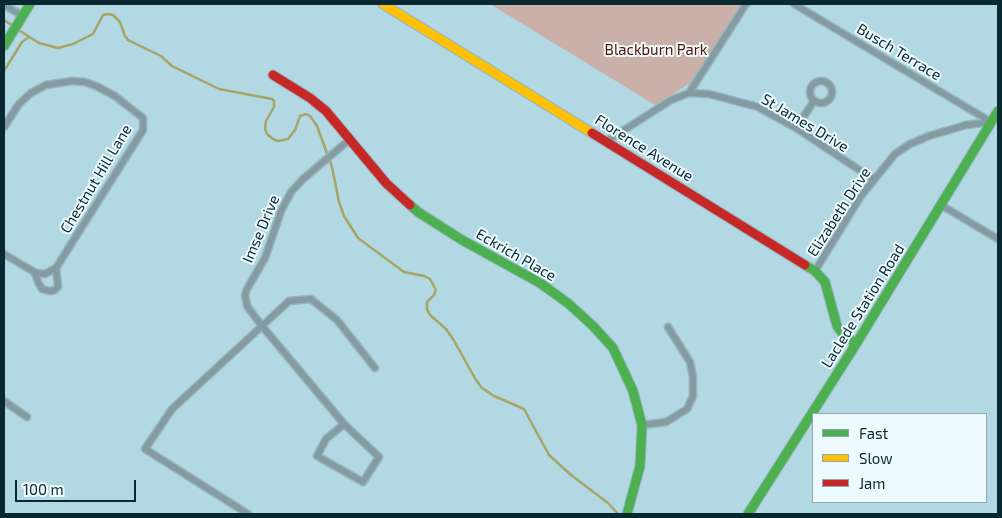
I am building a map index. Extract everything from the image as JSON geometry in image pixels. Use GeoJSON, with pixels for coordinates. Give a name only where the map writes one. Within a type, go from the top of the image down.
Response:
{"type":"FeatureCollection","features":[{"type":"Feature","properties":{"kind":"street"},"geometry":{"type":"LineString","coordinates":[[4,4],[18,24]]}},
{"type":"Feature","properties":{"kind":"street"},"geometry":{"type":"LineString","coordinates":[[4,46],[30,4]]}},
{"type":"Feature","properties":{"kind":"street","name":"Florence Avenue"},"geometry":{"type":"LineString","coordinates":[[383,4],[815,271],[825,282],[837,326],[842,333],[856,344]]}},
{"type":"Feature","properties":{"kind":"street"},"geometry":{"type":"LineString","coordinates":[[607,141],[671,100],[689,93],[746,4]]}},
{"type":"Feature","properties":{"kind":"street","name":"Busch Terrace"},"geometry":{"type":"LineString","coordinates":[[794,4],[991,122]]}},
{"type":"Feature","properties":{"kind":"street","name":"Eckrich Place"},"geometry":{"type":"LineString","coordinates":[[273,75],[310,98],[326,111],[386,183],[418,212],[453,235],[540,283],[569,304],[593,326],[612,348],[633,391],[642,425],[640,466],[627,514]]}},
{"type":"Feature","properties":{"kind":"street","name":"Chestnut Hill Lane"},"geometry":{"type":"LineString","coordinates":[[4,127],[19,104],[32,93],[46,85],[72,81],[85,82],[98,87],[115,96],[143,118],[143,130],[56,268],[58,287],[55,290],[42,289],[36,273],[4,254]]}},
{"type":"Feature","properties":{"kind":"street","name":"St James Drive"},"geometry":{"type":"LineString","coordinates":[[689,93],[715,96],[758,107],[796,128],[873,180]]}},
{"type":"Feature","properties":{"kind":"street"},"geometry":{"type":"LineString","coordinates":[[796,128],[814,101]]}},
{"type":"Feature","properties":{"kind":"street","name":"Laclede Station Road"},"geometry":{"type":"LineString","coordinates":[[812,413],[998,111]]}},
{"type":"Feature","properties":{"kind":"street","name":"Elizabeth Drive"},"geometry":{"type":"LineString","coordinates":[[815,271],[861,196],[895,154],[910,144],[929,136],[966,125],[991,122]]}},
{"type":"Feature","properties":{"kind":"street","name":"Imse Drive"},"geometry":{"type":"LineString","coordinates":[[344,424],[326,439],[317,456],[363,482],[379,457],[344,424],[262,326],[247,306],[245,295],[265,258],[281,211],[291,192],[349,140]]}},
{"type":"Feature","properties":{"kind":"street"},"geometry":{"type":"LineString","coordinates":[[941,205],[998,239]]}},
{"type":"Feature","properties":{"kind":"street"},"geometry":{"type":"LineString","coordinates":[[36,273],[44,274],[56,268]]}},
{"type":"Feature","properties":{"kind":"street"},"geometry":{"type":"LineString","coordinates":[[248,514],[145,449],[172,409],[289,301],[311,299],[337,320],[375,368]]}},
{"type":"Feature","properties":{"kind":"street"},"geometry":{"type":"LineString","coordinates":[[642,425],[666,422],[687,409],[693,396],[693,377],[690,362],[668,327]]}},
{"type":"Feature","properties":{"kind":"street"},"geometry":{"type":"LineString","coordinates":[[4,401],[27,417]]}},
{"type":"Feature","properties":{"kind":"street","name":"Laclede Station Road"},"geometry":{"type":"LineString","coordinates":[[748,514],[812,413]]}},
{"type":"Feature","properties":{"kind":"green space","name":"Blackburn Park"},"geometry":{"type":"Polygon","coordinates":[[[490,4],[742,4],[692,82],[655,105],[490,4]]]}},
{"type":"Feature","properties":{"kind":"waterway"},"geometry":{"type":"LineString","coordinates":[[17,29],[39,43],[58,48],[73,44],[93,34],[103,15],[113,15],[120,22],[128,40],[161,56],[172,66],[219,89],[272,99],[274,107],[266,121],[265,129],[267,134],[273,139],[278,141],[288,139],[295,130],[300,116],[306,114],[310,116],[317,126],[332,167],[339,202],[344,216],[358,238],[404,272],[430,279],[436,290],[427,302],[427,309],[430,315],[446,329],[453,339],[482,388],[494,396],[524,409],[549,455],[571,475],[608,503],[618,514]]}},
{"type":"Feature","properties":{"kind":"waterway"},"geometry":{"type":"LineString","coordinates":[[4,20],[13,26]]}},
{"type":"Feature","properties":{"kind":"waterway"},"geometry":{"type":"LineString","coordinates":[[4,71],[22,42],[29,37]]}},
{"type":"Feature","properties":{"kind":"traffic: fast"},"geometry":{"type":"LineString","coordinates":[[4,46],[30,4]]}},
{"type":"Feature","properties":{"kind":"traffic: fast"},"geometry":{"type":"LineString","coordinates":[[812,413],[998,111]]}},
{"type":"Feature","properties":{"kind":"traffic: fast"},"geometry":{"type":"LineString","coordinates":[[410,205],[462,240],[540,283],[569,304],[613,348],[633,391],[642,425],[640,466],[627,514]]}},
{"type":"Feature","properties":{"kind":"traffic: fast"},"geometry":{"type":"LineString","coordinates":[[805,265],[815,271],[825,282],[837,326],[842,333],[856,344]]}},
{"type":"Feature","properties":{"kind":"traffic: fast"},"geometry":{"type":"LineString","coordinates":[[748,514],[812,413]]}},
{"type":"Feature","properties":{"kind":"traffic: slow"},"geometry":{"type":"LineString","coordinates":[[383,4],[592,133]]}},
{"type":"Feature","properties":{"kind":"traffic: jam"},"geometry":{"type":"LineString","coordinates":[[273,75],[310,98],[326,111],[386,183],[410,205]]}},
{"type":"Feature","properties":{"kind":"traffic: jam"},"geometry":{"type":"LineString","coordinates":[[592,133],[805,265]]}}]}
